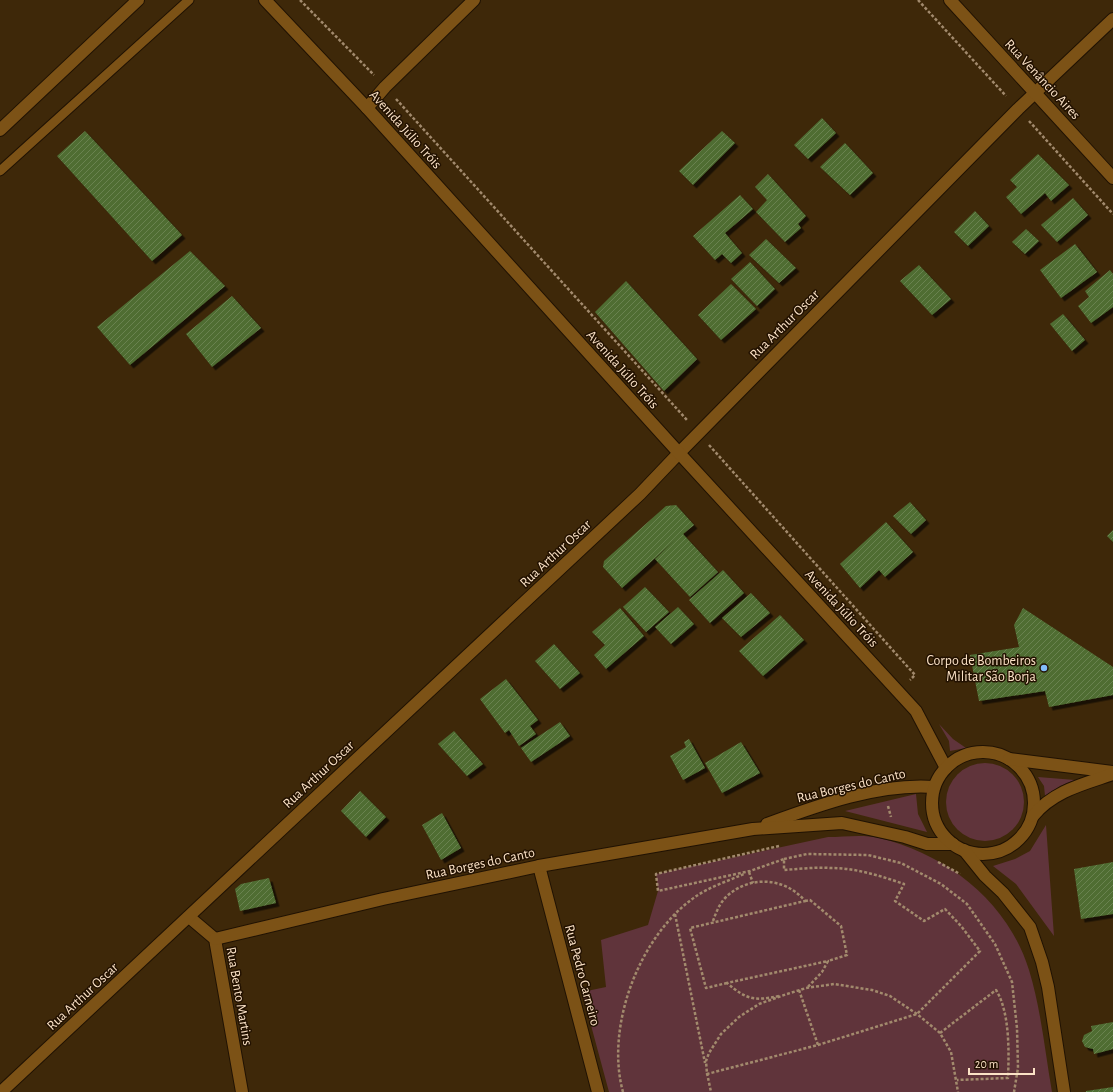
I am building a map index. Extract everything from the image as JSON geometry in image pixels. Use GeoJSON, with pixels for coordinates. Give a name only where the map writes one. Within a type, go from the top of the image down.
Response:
{"type":"FeatureCollection","features":[{"type":"Feature","properties":{"kind":"street"},"geometry":{"type":"LineString","coordinates":[[0,130],[138,0]]}},
{"type":"Feature","properties":{"kind":"street","name":"Avenida Júlio Tróis"},"geometry":{"type":"LineString","coordinates":[[264,0],[367,108],[679,453],[918,712],[946,768]]}},
{"type":"Feature","properties":{"kind":"street"},"geometry":{"type":"LineString","coordinates":[[367,108],[385,87],[474,0]]}},
{"type":"Feature","properties":{"kind":"street","name":"Rua Venâncio Aires"},"geometry":{"type":"LineString","coordinates":[[950,0],[1113,178]]}},
{"type":"Feature","properties":{"kind":"street","name":"Rua Arthur Oscar"},"geometry":{"type":"LineString","coordinates":[[1,1092],[640,494],[697,432],[1036,93],[1113,19]]}},
{"type":"Feature","properties":{"kind":"street"},"geometry":{"type":"LineString","coordinates":[[982,752],[996,753],[1009,758],[1113,773],[1062,793],[1041,806],[1033,817],[1027,830],[1017,841],[1006,849],[985,854],[964,850],[952,844],[940,830],[932,812],[934,787],[946,768],[956,759],[969,754],[982,752]]}},
{"type":"Feature","properties":{"kind":"street"},"geometry":{"type":"LineString","coordinates":[[1009,758],[1022,769],[1031,784],[1035,800],[1033,817]]}},
{"type":"Feature","properties":{"kind":"street","name":"Rua Borges do Canto"},"geometry":{"type":"LineString","coordinates":[[753,829],[821,805],[883,790],[915,785],[934,787]]}},
{"type":"Feature","properties":{"kind":"street","name":"Rua Borges do Canto"},"geometry":{"type":"LineString","coordinates":[[215,939],[383,899],[539,866],[753,829],[842,823],[905,837],[927,844],[952,844]]}},
{"type":"Feature","properties":{"kind":"street"},"geometry":{"type":"LineString","coordinates":[[964,850],[985,876],[1003,893],[1030,927],[1042,962],[1048,987],[1064,1092]]}},
{"type":"Feature","properties":{"kind":"street","name":"Rua Pedro Carneiro"},"geometry":{"type":"LineString","coordinates":[[539,866],[598,1092]]}},
{"type":"Feature","properties":{"kind":"street","name":"Rua Bento Martins"},"geometry":{"type":"LineString","coordinates":[[189,917],[215,939],[242,1092]]}},
{"type":"Feature","properties":{"kind":"lane"},"geometry":{"type":"LineString","coordinates":[[0,171],[189,0]]}},
{"type":"Feature","properties":{"kind":"path"},"geometry":{"type":"LineString","coordinates":[[300,0],[385,87],[915,675],[899,691]]}},
{"type":"Feature","properties":{"kind":"path"},"geometry":{"type":"LineString","coordinates":[[883,790],[893,823],[905,837]]}},
{"type":"Feature","properties":{"kind":"path"},"geometry":{"type":"LineString","coordinates":[[750,871],[658,891],[656,874],[781,845]]}},
{"type":"Feature","properties":{"kind":"path"},"geometry":{"type":"LineString","coordinates":[[623,1092],[619,1050],[623,1012],[634,977],[652,944],[675,914],[695,896],[750,871],[784,859],[807,854],[868,855],[901,864],[941,884],[968,904],[995,944],[1012,982],[1017,1028],[1018,1068],[1014,1092]]}},
{"type":"Feature","properties":{"kind":"path"},"geometry":{"type":"LineString","coordinates":[[707,1074],[818,1045],[917,1014],[980,952],[961,926],[945,909],[924,921],[895,901],[904,884],[884,876],[832,868],[784,870],[784,859]]}},
{"type":"Feature","properties":{"kind":"path"},"geometry":{"type":"LineString","coordinates":[[933,859],[964,877]]}},
{"type":"Feature","properties":{"kind":"path"},"geometry":{"type":"LineString","coordinates":[[750,871],[753,883]]}},
{"type":"Feature","properties":{"kind":"path"},"geometry":{"type":"LineString","coordinates":[[713,921],[718,907],[726,897],[741,887],[753,883],[765,882],[785,885],[797,892],[805,901]]}},
{"type":"Feature","properties":{"kind":"path"},"geometry":{"type":"LineString","coordinates":[[810,900],[842,926],[846,956],[706,988],[690,928],[713,921],[810,900]]}},
{"type":"Feature","properties":{"kind":"path"},"geometry":{"type":"LineString","coordinates":[[675,914],[711,1092]]}},
{"type":"Feature","properties":{"kind":"path"},"geometry":{"type":"LineString","coordinates":[[806,988],[814,981],[828,961]]}},
{"type":"Feature","properties":{"kind":"path"},"geometry":{"type":"LineString","coordinates":[[727,983],[741,994],[758,1000],[787,994]]}},
{"type":"Feature","properties":{"kind":"path"},"geometry":{"type":"LineString","coordinates":[[707,1074],[706,1061],[709,1053],[729,1025],[759,1004],[806,988],[834,984],[872,990],[890,996],[917,1014],[940,1033],[951,1052],[958,1092]]}},
{"type":"Feature","properties":{"kind":"path"},"geometry":{"type":"LineString","coordinates":[[799,990],[818,1045]]}},
{"type":"Feature","properties":{"kind":"path"},"geometry":{"type":"LineString","coordinates":[[940,1033],[996,990],[1000,996],[1008,1042],[1008,1078],[957,1080]]}},
{"type":"Feature","properties":{"kind":"shaded area"},"geometry":{"type":"Polygon","coordinates":[[[939,724],[953,739],[966,748],[950,751],[949,741],[939,724]]]}},
{"type":"Feature","properties":{"kind":"shaded area"},"geometry":{"type":"Polygon","coordinates":[[[977,763],[993,763],[1007,769],[1018,780],[1024,794],[1024,810],[1018,824],[1007,835],[993,841],[977,841],[963,835],[952,824],[946,810],[946,794],[952,780],[963,769],[977,763]]]}},
{"type":"Feature","properties":{"kind":"shaded area"},"geometry":{"type":"Polygon","coordinates":[[[1038,777],[1075,780],[1060,786],[1045,796],[1044,786],[1038,777]]]}},
{"type":"Feature","properties":{"kind":"shaded area"},"geometry":{"type":"Polygon","coordinates":[[[916,794],[918,814],[927,832],[845,811],[916,794]]]}},
{"type":"Feature","properties":{"kind":"shaded area"},"geometry":{"type":"Polygon","coordinates":[[[1046,825],[1054,936],[1016,884],[993,866],[1015,859],[1030,851],[1046,825]]]}},
{"type":"Feature","properties":{"kind":"shaded area"},"geometry":{"type":"Polygon","coordinates":[[[828,837],[873,837],[904,845],[951,869],[972,884],[990,903],[1006,923],[1019,945],[1029,970],[1040,1015],[1052,1092],[609,1092],[582,992],[606,987],[601,940],[648,925],[658,891],[656,874],[828,837]]]}},
{"type":"Feature","properties":{"kind":"building"},"geometry":{"type":"Polygon","coordinates":[[[822,118],[836,133],[808,159],[794,145],[822,118]]]}},
{"type":"Feature","properties":{"kind":"building"},"geometry":{"type":"Polygon","coordinates":[[[85,131],[182,235],[152,261],[57,156],[85,131]]]}},
{"type":"Feature","properties":{"kind":"building"},"geometry":{"type":"Polygon","coordinates":[[[722,131],[735,143],[693,185],[679,171],[722,131]]]}},
{"type":"Feature","properties":{"kind":"building"},"geometry":{"type":"Polygon","coordinates":[[[845,143],[873,173],[850,195],[820,167],[845,143]]]}},
{"type":"Feature","properties":{"kind":"building"},"geometry":{"type":"Polygon","coordinates":[[[1038,154],[1069,185],[1051,201],[1045,193],[1021,214],[1006,197],[1017,187],[1010,180],[1038,154]]]}},
{"type":"Feature","properties":{"kind":"building"},"geometry":{"type":"Polygon","coordinates":[[[768,174],[806,216],[798,224],[801,228],[785,242],[756,212],[767,200],[755,187],[768,174]]]}},
{"type":"Feature","properties":{"kind":"building"},"geometry":{"type":"Polygon","coordinates":[[[740,195],[753,209],[725,233],[742,253],[731,263],[722,254],[715,260],[693,236],[740,195]]]}},
{"type":"Feature","properties":{"kind":"building"},"geometry":{"type":"Polygon","coordinates":[[[1073,198],[1088,215],[1057,242],[1041,225],[1073,198]]]}},
{"type":"Feature","properties":{"kind":"building"},"geometry":{"type":"Polygon","coordinates":[[[975,211],[989,226],[968,246],[954,232],[975,211]]]}},
{"type":"Feature","properties":{"kind":"building"},"geometry":{"type":"Polygon","coordinates":[[[1026,229],[1039,241],[1025,254],[1012,242],[1026,229]]]}},
{"type":"Feature","properties":{"kind":"building"},"geometry":{"type":"Polygon","coordinates":[[[766,239],[796,268],[779,283],[749,255],[766,239]]]}},
{"type":"Feature","properties":{"kind":"building"},"geometry":{"type":"Polygon","coordinates":[[[1075,244],[1097,272],[1061,298],[1040,270],[1075,244]]]}},
{"type":"Feature","properties":{"kind":"building"},"geometry":{"type":"Polygon","coordinates":[[[190,251],[225,286],[130,365],[97,327],[190,251]]]}},
{"type":"Feature","properties":{"kind":"building"},"geometry":{"type":"Polygon","coordinates":[[[750,262],[775,289],[757,306],[731,279],[750,262]]]}},
{"type":"Feature","properties":{"kind":"building"},"geometry":{"type":"Polygon","coordinates":[[[919,265],[951,299],[932,315],[900,281],[919,265]]]}},
{"type":"Feature","properties":{"kind":"building"},"geometry":{"type":"Polygon","coordinates":[[[1110,270],[1113,274],[1113,307],[1091,323],[1078,306],[1089,297],[1085,291],[1110,270]]]}},
{"type":"Feature","properties":{"kind":"building"},"geometry":{"type":"Polygon","coordinates":[[[626,281],[697,359],[664,391],[595,312],[626,281]]]}},
{"type":"Feature","properties":{"kind":"building"},"geometry":{"type":"Polygon","coordinates":[[[731,284],[756,309],[721,340],[698,315],[731,284]]]}},
{"type":"Feature","properties":{"kind":"building"},"geometry":{"type":"Polygon","coordinates":[[[232,296],[261,328],[212,367],[186,334],[232,296]]]}},
{"type":"Feature","properties":{"kind":"building"},"geometry":{"type":"Polygon","coordinates":[[[1063,314],[1085,340],[1072,351],[1050,324],[1063,314]]]}},
{"type":"Feature","properties":{"kind":"building"},"geometry":{"type":"Polygon","coordinates":[[[910,502],[926,520],[911,534],[893,516],[910,502]]]}},
{"type":"Feature","properties":{"kind":"building"},"geometry":{"type":"Polygon","coordinates":[[[676,505],[694,525],[683,534],[718,572],[690,597],[655,559],[676,539],[622,588],[603,567],[604,561],[666,506],[676,505]]]}},
{"type":"Feature","properties":{"kind":"building"},"geometry":{"type":"Polygon","coordinates":[[[886,522],[913,552],[885,577],[879,570],[860,588],[840,564],[886,522]]]}},
{"type":"Feature","properties":{"kind":"building"},"geometry":{"type":"Polygon","coordinates":[[[1113,530],[1113,542],[1107,536],[1113,530]]]}},
{"type":"Feature","properties":{"kind":"building"},"geometry":{"type":"Polygon","coordinates":[[[723,570],[744,593],[710,623],[689,600],[723,570]]]}},
{"type":"Feature","properties":{"kind":"building"},"geometry":{"type":"Polygon","coordinates":[[[645,587],[669,612],[646,632],[623,607],[645,587]]]}},
{"type":"Feature","properties":{"kind":"building"},"geometry":{"type":"Polygon","coordinates":[[[751,593],[770,613],[741,637],[722,618],[751,593]]]}},
{"type":"Feature","properties":{"kind":"building"},"geometry":{"type":"Polygon","coordinates":[[[678,607],[694,624],[671,644],[655,627],[678,607]]]}},
{"type":"Feature","properties":{"kind":"building"},"geometry":{"type":"Polygon","coordinates":[[[620,608],[644,636],[606,669],[594,655],[605,645],[592,632],[620,608]]]}},
{"type":"Feature","properties":{"kind":"building"},"geometry":{"type":"Polygon","coordinates":[[[1023,608],[1113,667],[1113,695],[1049,707],[1045,691],[979,701],[970,655],[1019,647],[1014,625],[1023,608]]]}},
{"type":"Feature","properties":{"kind":"building"},"geometry":{"type":"Polygon","coordinates":[[[780,615],[804,640],[763,676],[739,651],[780,615]]]}},
{"type":"Feature","properties":{"kind":"building"},"geometry":{"type":"Polygon","coordinates":[[[554,644],[580,673],[560,689],[535,661],[554,644]]]}},
{"type":"Feature","properties":{"kind":"building"},"geometry":{"type":"Polygon","coordinates":[[[506,679],[538,720],[530,726],[536,734],[519,746],[509,730],[505,733],[480,699],[506,679]]]}},
{"type":"Feature","properties":{"kind":"building"},"geometry":{"type":"Polygon","coordinates":[[[560,722],[570,736],[531,762],[521,748],[560,722]]]}},
{"type":"Feature","properties":{"kind":"building"},"geometry":{"type":"Polygon","coordinates":[[[454,731],[483,764],[467,776],[438,744],[454,731]]]}},
{"type":"Feature","properties":{"kind":"building"},"geometry":{"type":"Polygon","coordinates":[[[689,739],[705,768],[683,780],[670,756],[686,747],[684,742],[689,739]]]}},
{"type":"Feature","properties":{"kind":"building"},"geometry":{"type":"Polygon","coordinates":[[[741,742],[760,773],[722,793],[705,763],[741,742]]]}},
{"type":"Feature","properties":{"kind":"building"},"geometry":{"type":"Polygon","coordinates":[[[360,791],[386,817],[366,837],[341,811],[360,791]]]}},
{"type":"Feature","properties":{"kind":"building"},"geometry":{"type":"Polygon","coordinates":[[[442,813],[461,848],[441,860],[422,825],[442,813]]]}},
{"type":"Feature","properties":{"kind":"building"},"geometry":{"type":"Polygon","coordinates":[[[1113,862],[1113,914],[1081,919],[1074,869],[1113,862]]]}},
{"type":"Feature","properties":{"kind":"building"},"geometry":{"type":"Polygon","coordinates":[[[269,878],[276,903],[240,911],[235,889],[241,884],[269,878]]]}},
{"type":"Feature","properties":{"kind":"building"},"geometry":{"type":"Polygon","coordinates":[[[1113,1022],[1113,1049],[1094,1054],[1093,1049],[1085,1047],[1082,1041],[1084,1035],[1092,1031],[1091,1026],[1113,1022]]]}},
{"type":"Feature","properties":{"kind":"building"},"geometry":{"type":"Polygon","coordinates":[[[1113,1087],[1113,1092],[1086,1092],[1086,1091],[1113,1087]]]}},
{"type":"Feature","properties":{"kind":"place","name":"Corpo de Bombeiros Militar São Borja"},"geometry":{"type":"Point","coordinates":[1044,668]}}]}
